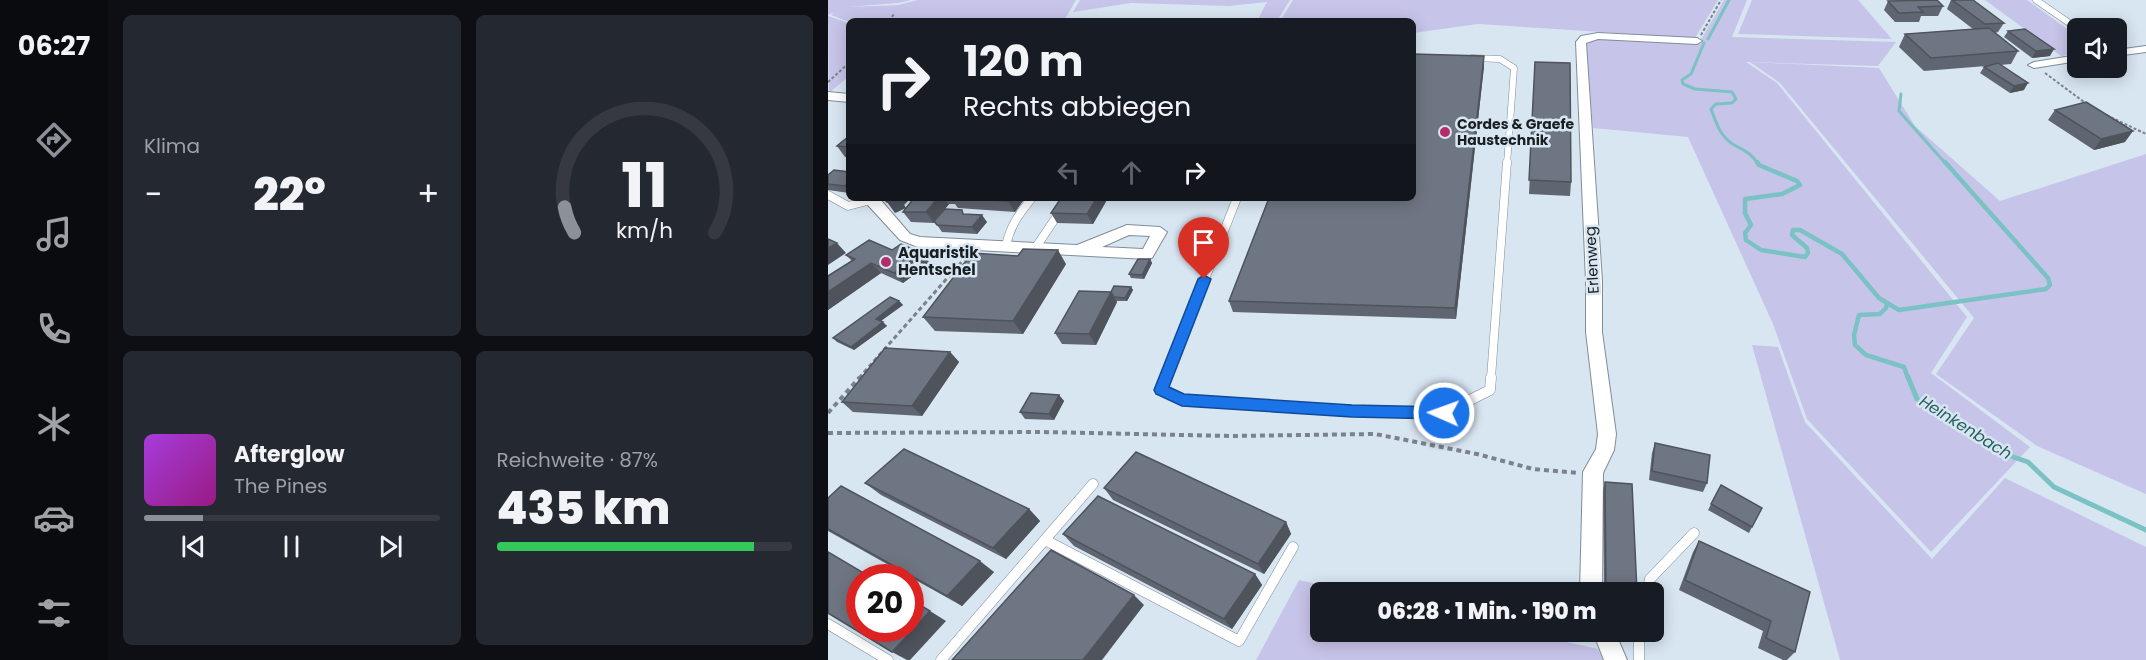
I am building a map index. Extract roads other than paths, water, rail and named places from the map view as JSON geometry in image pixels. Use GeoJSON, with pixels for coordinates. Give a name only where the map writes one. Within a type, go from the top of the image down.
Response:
{"type":"FeatureCollection","features":[{"type":"Feature","properties":{"kind":"street","name":"Erlenweg"},"geometry":{"type":"LineString","coordinates":[[1591,582],[1593,472],[1605,450],[1607,434],[1594,332],[1594,281],[1581,42],[1585,38],[1598,36],[1697,41]]}},
{"type":"Feature","properties":{"kind":"street"},"geometry":{"type":"LineString","coordinates":[[2127,52],[2146,50]]}},
{"type":"Feature","properties":{"kind":"street"},"geometry":{"type":"LineString","coordinates":[[2034,65],[2067,60]]}},
{"type":"Feature","properties":{"kind":"street"},"geometry":{"type":"LineString","coordinates":[[828,96],[846,98]]}},
{"type":"Feature","properties":{"kind":"street"},"geometry":{"type":"LineString","coordinates":[[874,201],[905,237],[918,242],[1080,250]]}},
{"type":"Feature","properties":{"kind":"street"},"geometry":{"type":"LineString","coordinates":[[1608,642],[1616,660]]}},
{"type":"Feature","properties":{"kind":"lane"},"geometry":{"type":"LineString","coordinates":[[2036,0],[2067,21]]}},
{"type":"Feature","properties":{"kind":"lane"},"geometry":{"type":"LineString","coordinates":[[1236,201],[1161,390],[1182,400],[1352,411],[1444,413],[1490,390],[1514,68],[1500,59],[1466,57]]}},
{"type":"Feature","properties":{"kind":"lane"},"geometry":{"type":"LineString","coordinates":[[828,195],[837,198],[840,204],[847,206],[857,206],[868,201]]}},
{"type":"Feature","properties":{"kind":"lane"},"geometry":{"type":"LineString","coordinates":[[1006,246],[1009,231],[1016,216],[1029,201]]}},
{"type":"Feature","properties":{"kind":"lane"},"geometry":{"type":"LineString","coordinates":[[1036,248],[1067,201]]}},
{"type":"Feature","properties":{"kind":"lane"},"geometry":{"type":"LineString","coordinates":[[941,660],[1094,484]]}},
{"type":"Feature","properties":{"kind":"lane"},"geometry":{"type":"LineString","coordinates":[[1649,582],[1694,533]]}},
{"type":"Feature","properties":{"kind":"lane"},"geometry":{"type":"LineString","coordinates":[[1045,540],[1239,641],[1293,547]]}},
{"type":"Feature","properties":{"kind":"lane"},"geometry":{"type":"LineString","coordinates":[[828,624],[888,660]]}},
{"type":"Feature","properties":{"kind":"lane"},"geometry":{"type":"LineString","coordinates":[[1639,642],[1639,660]]}},
{"type":"Feature","properties":{"kind":"waterway","name":"Heinkenbach"},"geometry":{"type":"LineString","coordinates":[[1708,39],[1729,0]]}},
{"type":"Feature","properties":{"kind":"waterway","name":"Heinkenbach"},"geometry":{"type":"LineString","coordinates":[[1704,43],[1691,74],[1682,80],[1683,84],[1695,89],[1732,92],[1736,99],[1732,103],[1716,104],[1711,109],[1718,128],[1724,136],[1749,154],[1758,164]]}},
{"type":"Feature","properties":{"kind":"waterway"},"geometry":{"type":"LineString","coordinates":[[1901,94],[1899,111],[1946,164]]}},
{"type":"Feature","properties":{"kind":"waterway","name":"Heinkenbach"},"geometry":{"type":"LineString","coordinates":[[1757,162],[1759,165],[1797,181],[1800,185],[1782,194],[1745,199],[1745,213],[1751,225],[1745,233],[1746,240],[1761,250],[1805,257],[1808,253],[1807,248],[1792,235],[1793,230],[1800,230],[1842,254],[1879,298],[1887,303]]}},
{"type":"Feature","properties":{"kind":"waterway"},"geometry":{"type":"LineString","coordinates":[[1887,303],[1899,310],[2046,289],[2050,285],[2048,278],[1945,162]]}},
{"type":"Feature","properties":{"kind":"waterway","name":"Heinkenbach"},"geometry":{"type":"LineString","coordinates":[[1887,303],[1886,308],[1880,314],[1859,315],[1854,335],[1855,345],[1866,355],[1904,367],[1908,378]]}},
{"type":"Feature","properties":{"kind":"waterway","name":"Heinkenbach"},"geometry":{"type":"LineString","coordinates":[[1908,377],[1917,399],[2002,453],[2028,462],[2054,487],[2146,530]]}},
{"type":"Feature","properties":{"kind":"place","name":"Cordes & Graefe Haustechnik"},"geometry":{"type":"Point","coordinates":[1445,132]}},
{"type":"Feature","properties":{"kind":"place","name":"Aquaristik Hentschel"},"geometry":{"type":"Point","coordinates":[886,262]}}]}
